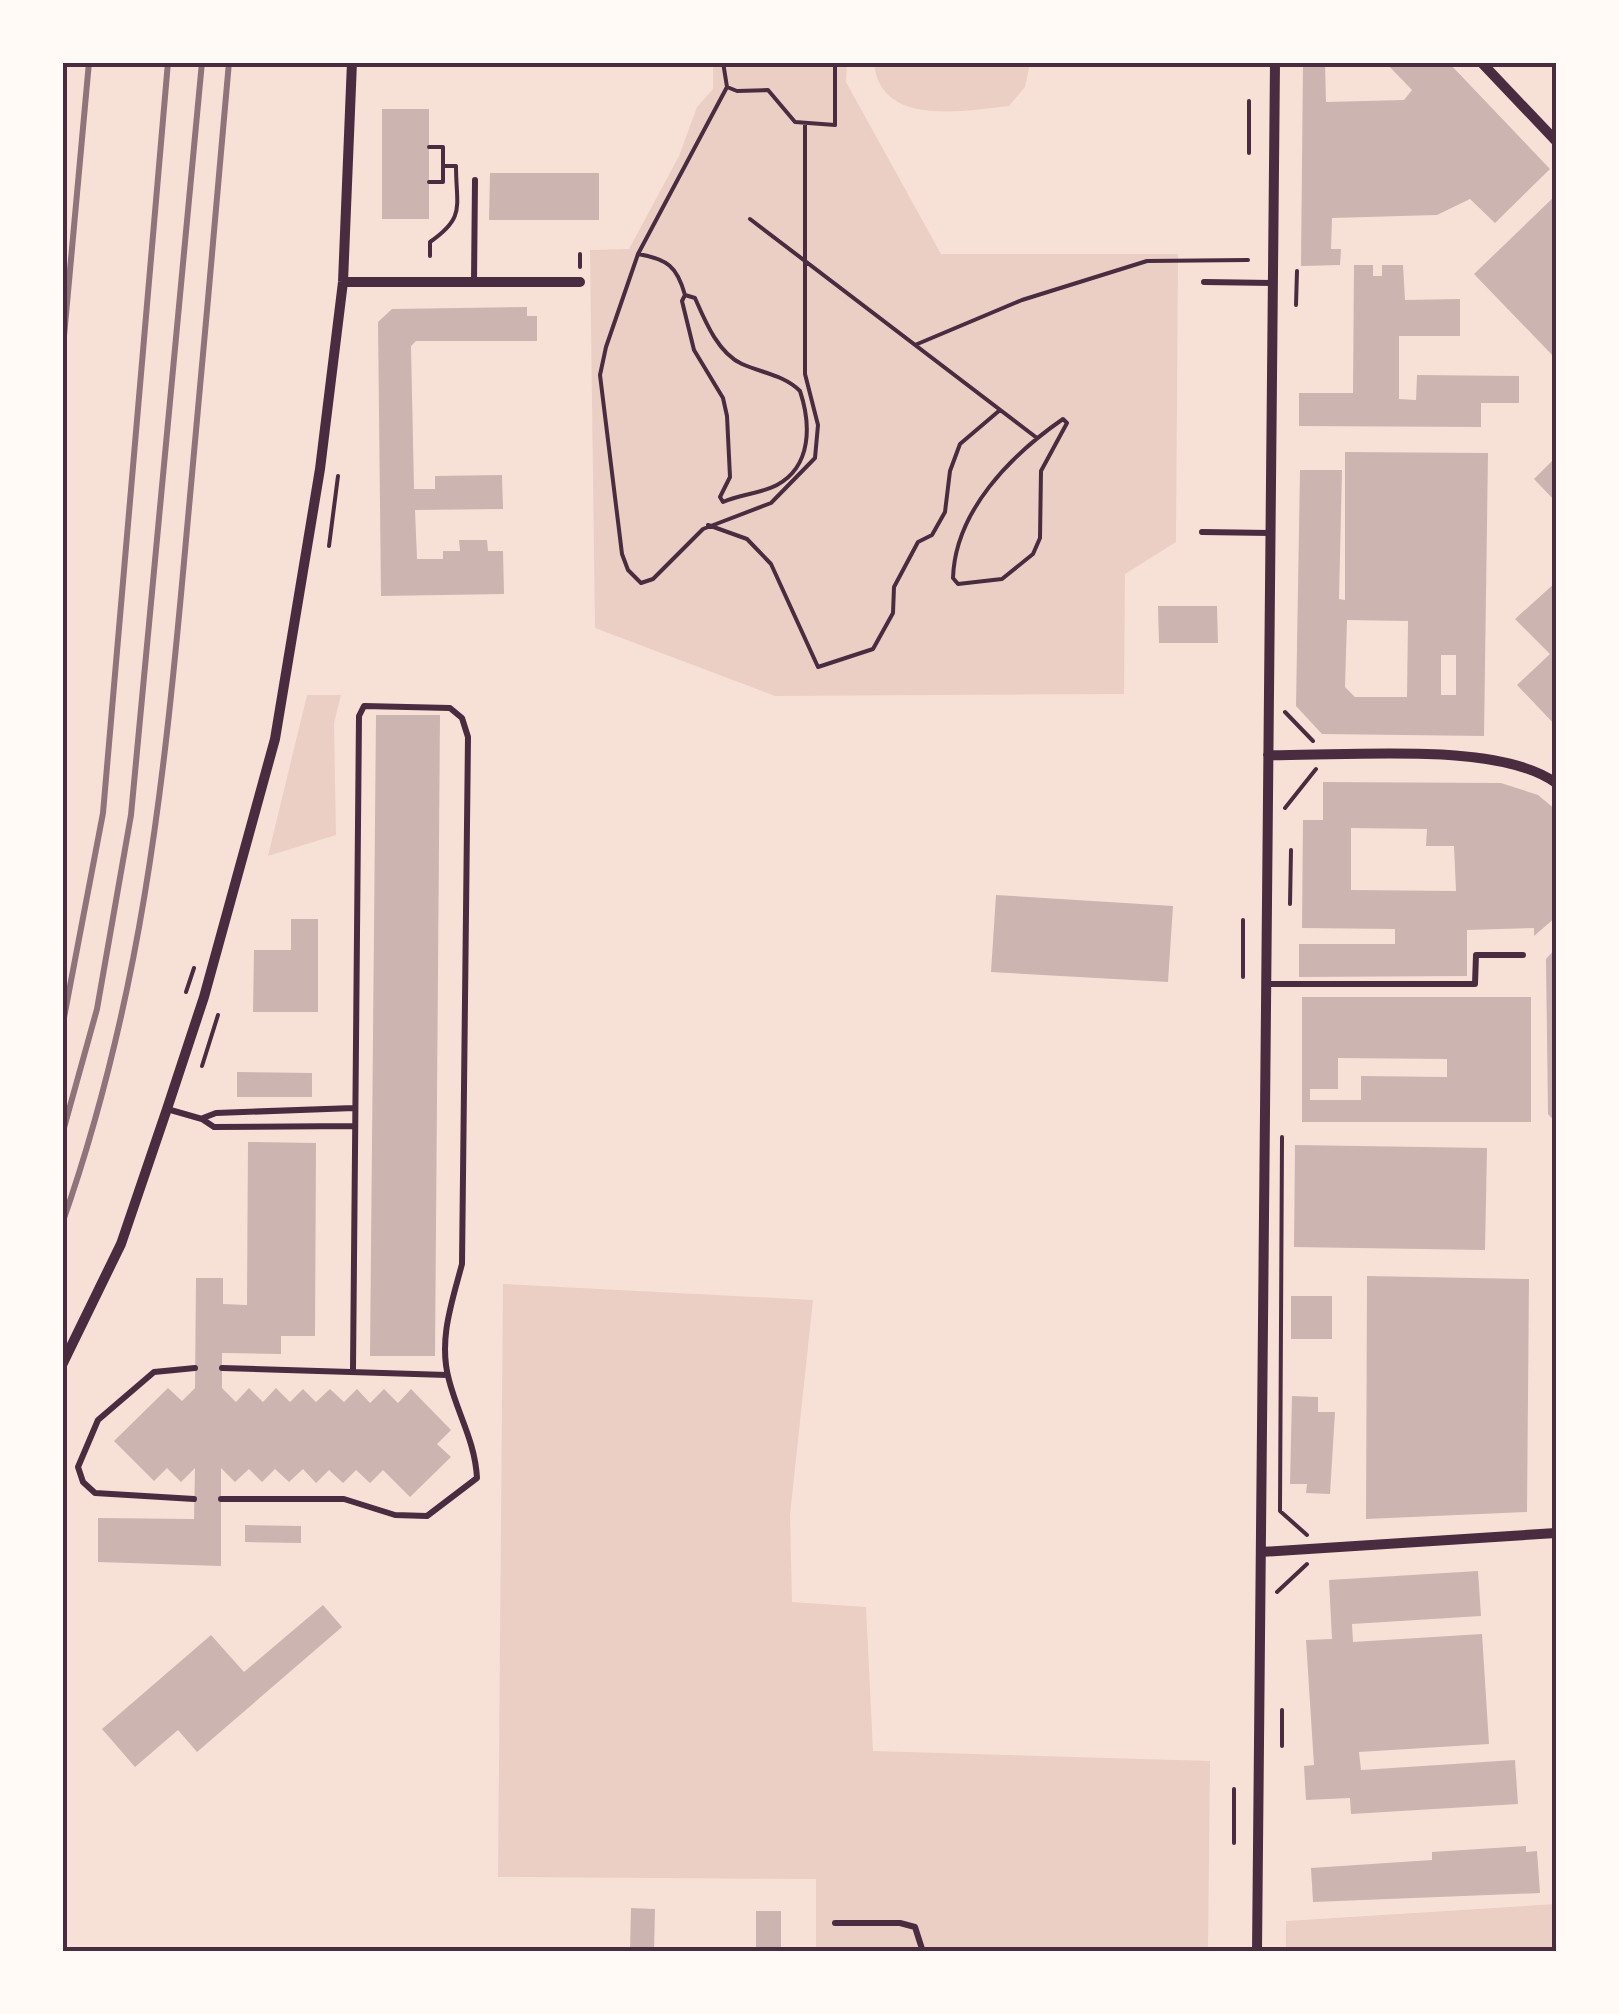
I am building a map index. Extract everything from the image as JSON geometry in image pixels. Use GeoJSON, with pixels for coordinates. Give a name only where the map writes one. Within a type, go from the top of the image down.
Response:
{"type":"FeatureCollection","features":[{"type":"Feature","properties":{"kind":"street"},"geometry":{"type":"LineString","coordinates":[[62,1365],[121,1244],[167,1109],[204,997],[274,740],[320,469],[343,282],[352,62]]}},
{"type":"Feature","properties":{"kind":"street"},"geometry":{"type":"LineString","coordinates":[[1257,1952],[1275,62]]}},
{"type":"Feature","properties":{"kind":"street"},"geometry":{"type":"LineString","coordinates":[[1480,62],[1556,141]]}},
{"type":"Feature","properties":{"kind":"street"},"geometry":{"type":"LineString","coordinates":[[343,282],[580,282]]}},
{"type":"Feature","properties":{"kind":"street"},"geometry":{"type":"LineString","coordinates":[[1268,754],[1478,756],[1522,766],[1556,783]]}},
{"type":"Feature","properties":{"kind":"street"},"geometry":{"type":"LineString","coordinates":[[1261,1552],[1556,1533]]}},
{"type":"Feature","properties":{"kind":"lane"},"geometry":{"type":"LineString","coordinates":[[474,283],[475,180]]}},
{"type":"Feature","properties":{"kind":"lane"},"geometry":{"type":"LineString","coordinates":[[1204,282],[1273,283]]}},
{"type":"Feature","properties":{"kind":"lane"},"geometry":{"type":"LineString","coordinates":[[1202,532],[1270,533]]}},
{"type":"Feature","properties":{"kind":"lane"},"geometry":{"type":"LineString","coordinates":[[221,1499],[344,1499],[395,1515],[427,1516],[477,1478],[475,1448],[447,1375],[444,1336],[462,1264],[468,737],[462,718],[450,708],[364,706],[359,716],[353,1369]]}},
{"type":"Feature","properties":{"kind":"lane"},"geometry":{"type":"LineString","coordinates":[[1266,984],[1475,984],[1476,955],[1523,955]]}},
{"type":"Feature","properties":{"kind":"lane"},"geometry":{"type":"LineString","coordinates":[[202,1119],[216,1113],[354,1108]]}},
{"type":"Feature","properties":{"kind":"lane"},"geometry":{"type":"LineString","coordinates":[[167,1109],[202,1119],[214,1127],[354,1126]]}},
{"type":"Feature","properties":{"kind":"lane"},"geometry":{"type":"LineString","coordinates":[[194,1499],[94,1493],[78,1467],[86,1440],[98,1420],[154,1372],[195,1368]]}},
{"type":"Feature","properties":{"kind":"lane"},"geometry":{"type":"LineString","coordinates":[[222,1368],[353,1369],[447,1375]]}},
{"type":"Feature","properties":{"kind":"lane"},"geometry":{"type":"LineString","coordinates":[[835,1922],[900,1922],[915,1927],[923,1952]]}},
{"type":"Feature","properties":{"kind":"path"},"geometry":{"type":"LineString","coordinates":[[685,294],[696,298],[705,322],[732,359],[804,390],[818,425],[815,458],[771,503],[708,525],[648,582],[635,580],[622,554],[600,375],[638,254],[727,87],[723,62]]}},
{"type":"Feature","properties":{"kind":"path"},"geometry":{"type":"LineString","coordinates":[[727,87],[768,90],[776,95],[788,116],[805,125],[835,125],[835,62]]}},
{"type":"Feature","properties":{"kind":"path"},"geometry":{"type":"LineString","coordinates":[[1249,153],[1250,101]]}},
{"type":"Feature","properties":{"kind":"path"},"geometry":{"type":"LineString","coordinates":[[638,254],[668,261],[680,277],[694,350],[723,398],[730,478],[720,497],[722,502],[775,486],[798,462],[808,433],[804,390],[805,125]]}},
{"type":"Feature","properties":{"kind":"path"},"geometry":{"type":"LineString","coordinates":[[429,147],[443,147],[443,182],[429,182]]}},
{"type":"Feature","properties":{"kind":"path"},"geometry":{"type":"LineString","coordinates":[[430,256],[430,242],[452,228],[456,218],[456,166],[443,166]]}},
{"type":"Feature","properties":{"kind":"path"},"geometry":{"type":"LineString","coordinates":[[750,218],[1037,438]]}},
{"type":"Feature","properties":{"kind":"path"},"geometry":{"type":"LineString","coordinates":[[915,345],[1022,300],[1147,261],[1248,260]]}},
{"type":"Feature","properties":{"kind":"path"},"geometry":{"type":"LineString","coordinates":[[1288,270],[1288,307]]}},
{"type":"Feature","properties":{"kind":"path"},"geometry":{"type":"LineString","coordinates":[[1296,272],[1296,306]]}},
{"type":"Feature","properties":{"kind":"path"},"geometry":{"type":"LineString","coordinates":[[708,525],[747,539],[771,564],[818,667],[873,649],[893,613],[894,587],[918,542],[932,535],[945,512],[950,471],[960,444],[1000,410]]}},
{"type":"Feature","properties":{"kind":"path"},"geometry":{"type":"LineString","coordinates":[[1063,419],[1067,423],[1041,472],[1040,538],[1033,554],[1002,579],[958,584],[952,578],[953,558],[966,522],[1012,460],[1037,438],[1063,419]]}},
{"type":"Feature","properties":{"kind":"path"},"geometry":{"type":"LineString","coordinates":[[328,546],[338,476]]}},
{"type":"Feature","properties":{"kind":"path"},"geometry":{"type":"LineString","coordinates":[[1284,711],[1316,743],[1316,771],[1285,811]]}},
{"type":"Feature","properties":{"kind":"path"},"geometry":{"type":"LineString","coordinates":[[1287,906],[1288,850]]}},
{"type":"Feature","properties":{"kind":"path"},"geometry":{"type":"LineString","coordinates":[[1243,920],[1243,977]]}},
{"type":"Feature","properties":{"kind":"path"},"geometry":{"type":"LineString","coordinates":[[202,1066],[218,1015]]}},
{"type":"Feature","properties":{"kind":"path"},"geometry":{"type":"LineString","coordinates":[[1276,1604],[1276,1593],[1307,1564],[1307,1534],[1280,1511],[1282,1120]]}},
{"type":"Feature","properties":{"kind":"path"},"geometry":{"type":"LineString","coordinates":[[1282,1710],[1282,1746]]}},
{"type":"Feature","properties":{"kind":"path"},"geometry":{"type":"LineString","coordinates":[[1234,1790],[1234,1843]]}},
{"type":"Feature","properties":{"kind":"shaded area"},"geometry":{"type":"Polygon","coordinates":[[[847,62],[846,82],[941,254],[1178,254],[1176,542],[1125,574],[1124,694],[775,696],[595,628],[590,250],[629,249],[679,156],[697,107],[713,89],[713,63],[847,62]]]}},
{"type":"Feature","properties":{"kind":"shaded area"},"geometry":{"type":"Polygon","coordinates":[[[874,62],[1030,63],[1025,87],[1009,106],[947,111],[907,106],[891,97],[880,83],[874,62]]]}},
{"type":"Feature","properties":{"kind":"shaded area"},"geometry":{"type":"Polygon","coordinates":[[[307,695],[341,695],[334,723],[336,835],[268,856],[307,695]]]}},
{"type":"Feature","properties":{"kind":"shaded area"},"geometry":{"type":"Polygon","coordinates":[[[503,1284],[813,1300],[790,1515],[792,1602],[866,1607],[873,1751],[1210,1761],[1208,1951],[816,1951],[816,1879],[498,1877],[503,1284]]]}},
{"type":"Feature","properties":{"kind":"shaded area"},"geometry":{"type":"Polygon","coordinates":[[[1556,1904],[1556,1951],[1286,1951],[1286,1921],[1556,1904]]]}},
{"type":"Feature","properties":{"kind":"building"},"geometry":{"type":"Polygon","coordinates":[[[1303,62],[1325,62],[1326,102],[1404,100],[1412,90],[1385,62],[1448,62],[1550,169],[1495,223],[1470,199],[1437,215],[1332,218],[1331,249],[1341,249],[1340,265],[1301,266],[1303,62]]]}},
{"type":"Feature","properties":{"kind":"building"},"geometry":{"type":"Polygon","coordinates":[[[382,109],[429,109],[429,219],[382,219],[382,109]]]}},
{"type":"Feature","properties":{"kind":"building"},"geometry":{"type":"Polygon","coordinates":[[[490,173],[599,173],[599,220],[489,220],[490,173]]]}},
{"type":"Feature","properties":{"kind":"building"},"geometry":{"type":"Polygon","coordinates":[[[1556,195],[1556,359],[1474,274],[1556,195]]]}},
{"type":"Feature","properties":{"kind":"building"},"geometry":{"type":"Polygon","coordinates":[[[1354,265],[1373,265],[1373,276],[1382,276],[1382,265],[1403,265],[1405,300],[1460,299],[1460,336],[1399,336],[1399,399],[1416,400],[1417,375],[1519,376],[1519,403],[1481,403],[1481,427],[1299,426],[1299,393],[1353,393],[1354,265]]]}},
{"type":"Feature","properties":{"kind":"building"},"geometry":{"type":"Polygon","coordinates":[[[527,307],[527,316],[537,316],[537,341],[416,341],[411,346],[414,489],[435,489],[435,476],[502,475],[503,509],[415,510],[417,559],[443,559],[443,551],[460,551],[459,540],[487,540],[488,551],[503,551],[504,594],[381,596],[378,322],[392,309],[527,307]]]}},
{"type":"Feature","properties":{"kind":"building"},"geometry":{"type":"Polygon","coordinates":[[[1345,452],[1488,453],[1484,736],[1322,734],[1296,706],[1300,470],[1342,470],[1339,599],[1345,600],[1345,452]],[[1347,620],[1345,687],[1355,697],[1407,697],[1408,621],[1347,620]],[[1441,655],[1441,695],[1456,695],[1456,655],[1441,655]]]}},
{"type":"Feature","properties":{"kind":"building"},"geometry":{"type":"Polygon","coordinates":[[[1556,457],[1556,502],[1534,479],[1556,457]]]}},
{"type":"Feature","properties":{"kind":"building"},"geometry":{"type":"Polygon","coordinates":[[[1556,582],[1556,726],[1517,685],[1550,654],[1515,619],[1556,582]]]}},
{"type":"Feature","properties":{"kind":"building"},"geometry":{"type":"Polygon","coordinates":[[[1158,606],[1217,606],[1218,643],[1159,643],[1158,606]]]}},
{"type":"Feature","properties":{"kind":"building"},"geometry":{"type":"Polygon","coordinates":[[[376,715],[440,715],[435,1356],[370,1356],[376,715]]]}},
{"type":"Feature","properties":{"kind":"building"},"geometry":{"type":"Polygon","coordinates":[[[1323,782],[1501,783],[1538,795],[1556,810],[1556,917],[1534,936],[1534,928],[1467,930],[1467,976],[1299,977],[1299,944],[1395,944],[1395,929],[1302,928],[1303,820],[1323,820],[1323,782]],[[1351,828],[1351,890],[1456,891],[1454,846],[1426,846],[1427,829],[1351,828]]]}},
{"type":"Feature","properties":{"kind":"building"},"geometry":{"type":"Polygon","coordinates":[[[996,895],[1173,906],[1168,982],[991,972],[996,895]]]}},
{"type":"Feature","properties":{"kind":"building"},"geometry":{"type":"Polygon","coordinates":[[[291,919],[318,919],[318,1012],[253,1012],[254,950],[291,950],[291,919]]]}},
{"type":"Feature","properties":{"kind":"building"},"geometry":{"type":"Polygon","coordinates":[[[1556,948],[1556,1123],[1548,1114],[1546,959],[1556,948]]]}},
{"type":"Feature","properties":{"kind":"building"},"geometry":{"type":"Polygon","coordinates":[[[1302,997],[1531,997],[1531,1122],[1302,1122],[1302,997]],[[1338,1058],[1338,1089],[1310,1089],[1310,1100],[1361,1100],[1361,1076],[1447,1077],[1447,1059],[1338,1058]]]}},
{"type":"Feature","properties":{"kind":"building"},"geometry":{"type":"Polygon","coordinates":[[[237,1072],[312,1073],[312,1097],[237,1097],[237,1072]]]}},
{"type":"Feature","properties":{"kind":"building"},"geometry":{"type":"Polygon","coordinates":[[[248,1142],[316,1143],[315,1336],[281,1336],[281,1354],[222,1353],[222,1388],[236,1402],[249,1388],[263,1402],[276,1388],[290,1402],[303,1389],[316,1402],[330,1389],[344,1402],[357,1389],[370,1403],[384,1389],[398,1403],[411,1389],[451,1430],[437,1444],[451,1457],[410,1497],[383,1470],[370,1483],[356,1470],[343,1483],[329,1470],[316,1483],[303,1469],[289,1482],[275,1469],[262,1482],[249,1469],[235,1482],[221,1468],[221,1566],[98,1562],[98,1518],[194,1519],[195,1468],[181,1482],[167,1468],[154,1481],[114,1441],[168,1388],[182,1401],[195,1388],[196,1278],[223,1278],[223,1304],[247,1305],[248,1142]]]}},
{"type":"Feature","properties":{"kind":"building"},"geometry":{"type":"Polygon","coordinates":[[[1295,1145],[1487,1148],[1485,1250],[1294,1247],[1295,1145]]]}},
{"type":"Feature","properties":{"kind":"building"},"geometry":{"type":"Polygon","coordinates":[[[1367,1276],[1529,1279],[1527,1512],[1366,1519],[1367,1276]]]}},
{"type":"Feature","properties":{"kind":"building"},"geometry":{"type":"Polygon","coordinates":[[[1291,1296],[1332,1296],[1332,1339],[1291,1339],[1291,1296]]]}},
{"type":"Feature","properties":{"kind":"building"},"geometry":{"type":"Polygon","coordinates":[[[1292,1396],[1318,1397],[1318,1412],[1335,1412],[1330,1494],[1306,1493],[1307,1484],[1290,1484],[1292,1396]]]}},
{"type":"Feature","properties":{"kind":"building"},"geometry":{"type":"Polygon","coordinates":[[[245,1525],[301,1526],[301,1543],[245,1542],[245,1525]]]}},
{"type":"Feature","properties":{"kind":"building"},"geometry":{"type":"Polygon","coordinates":[[[1478,1571],[1481,1616],[1352,1624],[1353,1642],[1482,1634],[1489,1744],[1359,1752],[1361,1770],[1515,1760],[1518,1804],[1351,1814],[1350,1798],[1306,1800],[1304,1766],[1314,1765],[1306,1640],[1332,1639],[1329,1580],[1478,1571]]]}},
{"type":"Feature","properties":{"kind":"building"},"geometry":{"type":"Polygon","coordinates":[[[323,1605],[342,1627],[197,1752],[178,1730],[135,1767],[102,1729],[211,1635],[244,1672],[323,1605]]]}},
{"type":"Feature","properties":{"kind":"building"},"geometry":{"type":"Polygon","coordinates":[[[1526,1846],[1526,1852],[1537,1851],[1540,1893],[1313,1902],[1311,1868],[1432,1860],[1432,1852],[1526,1846]]]}},
{"type":"Feature","properties":{"kind":"building"},"geometry":{"type":"Polygon","coordinates":[[[631,1908],[655,1909],[654,1952],[630,1952],[631,1908]]]}},
{"type":"Feature","properties":{"kind":"building"},"geometry":{"type":"Polygon","coordinates":[[[756,1911],[781,1911],[781,1952],[756,1952],[756,1911]]]}},
{"type":"Feature","properties":{"kind":"railway"},"geometry":{"type":"LineString","coordinates":[[62,358],[89,62]]}},
{"type":"Feature","properties":{"kind":"railway"},"geometry":{"type":"LineString","coordinates":[[62,1028],[103,813],[168,62]]}},
{"type":"Feature","properties":{"kind":"railway"},"geometry":{"type":"LineString","coordinates":[[62,1135],[97,1009],[131,815],[202,62]]}},
{"type":"Feature","properties":{"kind":"railway"},"geometry":{"type":"LineString","coordinates":[[62,1224],[111,1059],[157,814],[176,648],[229,62]]}}]}
